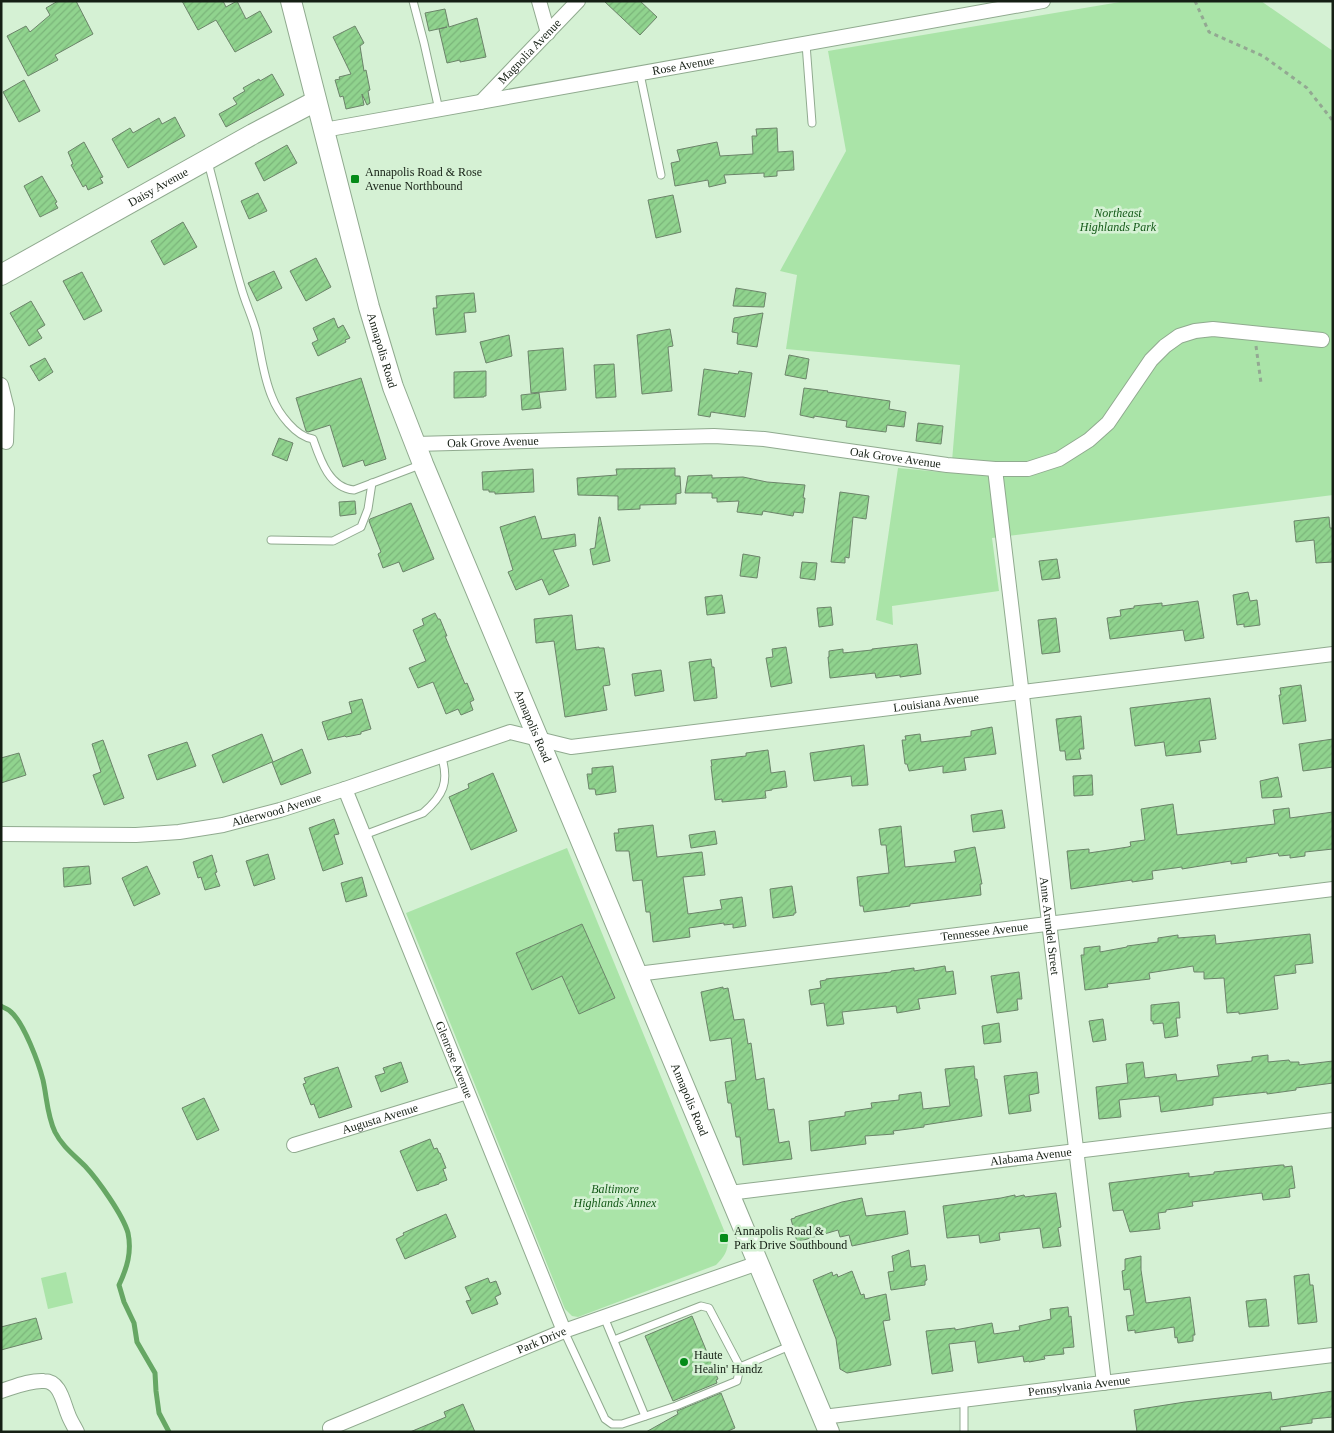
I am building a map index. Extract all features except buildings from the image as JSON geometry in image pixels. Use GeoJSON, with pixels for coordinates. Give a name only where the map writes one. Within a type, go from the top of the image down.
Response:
{"type":"FeatureCollection","features":[{"type":"Feature","properties":{"kind":"main road","name":"Annapolis Road"},"geometry":{"type":"LineString","coordinates":[[291,1],[369,307],[393,387],[423,464],[826,1424]]}},
{"type":"Feature","properties":{"kind":"main road","name":"Daisy Avenue"},"geometry":{"type":"LineString","coordinates":[[1,275],[207,160],[316,102]]}},
{"type":"Feature","properties":{"kind":"street"},"geometry":{"type":"LineString","coordinates":[[539,1],[548,33]]}},
{"type":"Feature","properties":{"kind":"street","name":"Magnolia Avenue"},"geometry":{"type":"LineString","coordinates":[[480,102],[578,1]]}},
{"type":"Feature","properties":{"kind":"street","name":"Rose Avenue"},"geometry":{"type":"LineString","coordinates":[[324,130],[1043,1]]}},
{"type":"Feature","properties":{"kind":"street","name":"Oak Grove Avenue"},"geometry":{"type":"LineString","coordinates":[[415,444],[714,436],[764,439],[947,465],[994,469],[1028,469],[1058,459],[1089,440],[1108,423],[1151,360],[1165,346],[1179,336],[1195,331],[1213,330],[1322,340]]}},
{"type":"Feature","properties":{"kind":"street"},"geometry":{"type":"LineString","coordinates":[[1,385],[7,408],[6,442]]}},
{"type":"Feature","properties":{"kind":"street","name":"Anne Arundel Street"},"geometry":{"type":"LineString","coordinates":[[994,469],[1104,1383]]}},
{"type":"Feature","properties":{"kind":"street","name":"Louisiana Avenue"},"geometry":{"type":"LineString","coordinates":[[539,740],[571,747],[1333,654]]}},
{"type":"Feature","properties":{"kind":"street","name":"Alderwood Avenue"},"geometry":{"type":"LineString","coordinates":[[1,834],[136,834],[178,832],[223,825],[280,810],[345,789],[510,732],[539,740]]}},
{"type":"Feature","properties":{"kind":"street","name":"Glenrose Avenue"},"geometry":{"type":"LineString","coordinates":[[345,789],[564,1331]]}},
{"type":"Feature","properties":{"kind":"street","name":"Tennessee Avenue"},"geometry":{"type":"LineString","coordinates":[[637,974],[1333,889]]}},
{"type":"Feature","properties":{"kind":"street","name":"Augusta Avenue"},"geometry":{"type":"LineString","coordinates":[[294,1145],[467,1092]]}},
{"type":"Feature","properties":{"kind":"street","name":"Alabama Avenue"},"geometry":{"type":"LineString","coordinates":[[728,1193],[1333,1120]]}},
{"type":"Feature","properties":{"kind":"street","name":"Park Drive"},"geometry":{"type":"LineString","coordinates":[[330,1428],[564,1331],[758,1263]]}},
{"type":"Feature","properties":{"kind":"street","name":"Pennsylvania Avenue"},"geometry":{"type":"LineString","coordinates":[[826,1424],[964,1400],[1333,1355]]}},
{"type":"Feature","properties":{"kind":"street"},"geometry":{"type":"LineString","coordinates":[[1,1391],[37,1381],[46,1380],[54,1383],[59,1390],[77,1432]]}},
{"type":"Feature","properties":{"kind":"lane"},"geometry":{"type":"LineString","coordinates":[[413,1],[439,110]]}},
{"type":"Feature","properties":{"kind":"lane"},"geometry":{"type":"LineString","coordinates":[[806,44],[812,123]]}},
{"type":"Feature","properties":{"kind":"lane"},"geometry":{"type":"LineString","coordinates":[[640,74],[661,175]]}},
{"type":"Feature","properties":{"kind":"lane"},"geometry":{"type":"LineString","coordinates":[[207,160],[241,286],[256,330],[266,379],[272,399],[281,413],[297,433],[313,439],[322,465],[335,482],[348,490],[354,490],[423,464]]}},
{"type":"Feature","properties":{"kind":"lane"},"geometry":{"type":"LineString","coordinates":[[271,540],[333,541],[361,527],[368,509],[372,483]]}},
{"type":"Feature","properties":{"kind":"lane"},"geometry":{"type":"LineString","coordinates":[[364,835],[422,813],[438,799],[443,789],[445,776],[445,767],[441,755]]}},
{"type":"Feature","properties":{"kind":"lane"},"geometry":{"type":"LineString","coordinates":[[564,1331],[605,1419],[612,1424],[622,1424],[676,1406],[737,1381],[740,1366],[709,1308],[701,1306],[614,1340]]}},
{"type":"Feature","properties":{"kind":"lane"},"geometry":{"type":"LineString","coordinates":[[604,1317],[645,1416]]}},
{"type":"Feature","properties":{"kind":"lane"},"geometry":{"type":"LineString","coordinates":[[740,1366],[793,1345]]}},
{"type":"Feature","properties":{"kind":"lane"},"geometry":{"type":"LineString","coordinates":[[964,1400],[964,1432]]}},
{"type":"Feature","properties":{"kind":"path"},"geometry":{"type":"LineString","coordinates":[[1195,1],[1208,32],[1262,56],[1282,70],[1306,88],[1333,121]]}},
{"type":"Feature","properties":{"kind":"path"},"geometry":{"type":"LineString","coordinates":[[1254,333],[1261,383]]}},
{"type":"Feature","properties":{"kind":"green space","name":"Northeast Highlands Park"},"geometry":{"type":"Polygon","coordinates":[[[1126,1],[1261,1],[1333,51],[1333,495],[992,538],[999,591],[892,606],[893,625],[876,620],[898,468],[951,473],[960,365],[786,349],[797,275],[780,271],[846,151],[828,51],[1126,1]]]}},
{"type":"Feature","properties":{"kind":"green space","name":"Baltimore Highlands Annex"},"geometry":{"type":"Polygon","coordinates":[[[567,848],[728,1240],[725,1254],[716,1265],[578,1317],[572,1316],[565,1309],[406,913],[567,848]]]}},
{"type":"Feature","properties":{"kind":"green space"},"geometry":{"type":"Polygon","coordinates":[[[66,1272],[73,1303],[48,1309],[41,1278],[66,1272]]]}},
{"type":"Feature","properties":{"kind":"waterway"},"geometry":{"type":"LineString","coordinates":[[1,1006],[9,1010],[16,1017],[30,1044],[43,1080],[49,1113],[55,1132],[110,1198],[128,1233],[129,1253],[119,1285],[124,1302],[134,1323],[137,1342],[155,1373],[159,1413],[169,1432]]}},
{"type":"Feature","properties":{"kind":"place","name":"Annapolis Road & Rose Avenue Northbound"},"geometry":{"type":"Point","coordinates":[355,179]}},
{"type":"Feature","properties":{"kind":"place","name":"Annapolis Road & Park Drive Southbound"},"geometry":{"type":"Point","coordinates":[724,1238]}},
{"type":"Feature","properties":{"kind":"place","name":"Haute Healin' Handz"},"geometry":{"type":"Point","coordinates":[684,1362]}}]}
